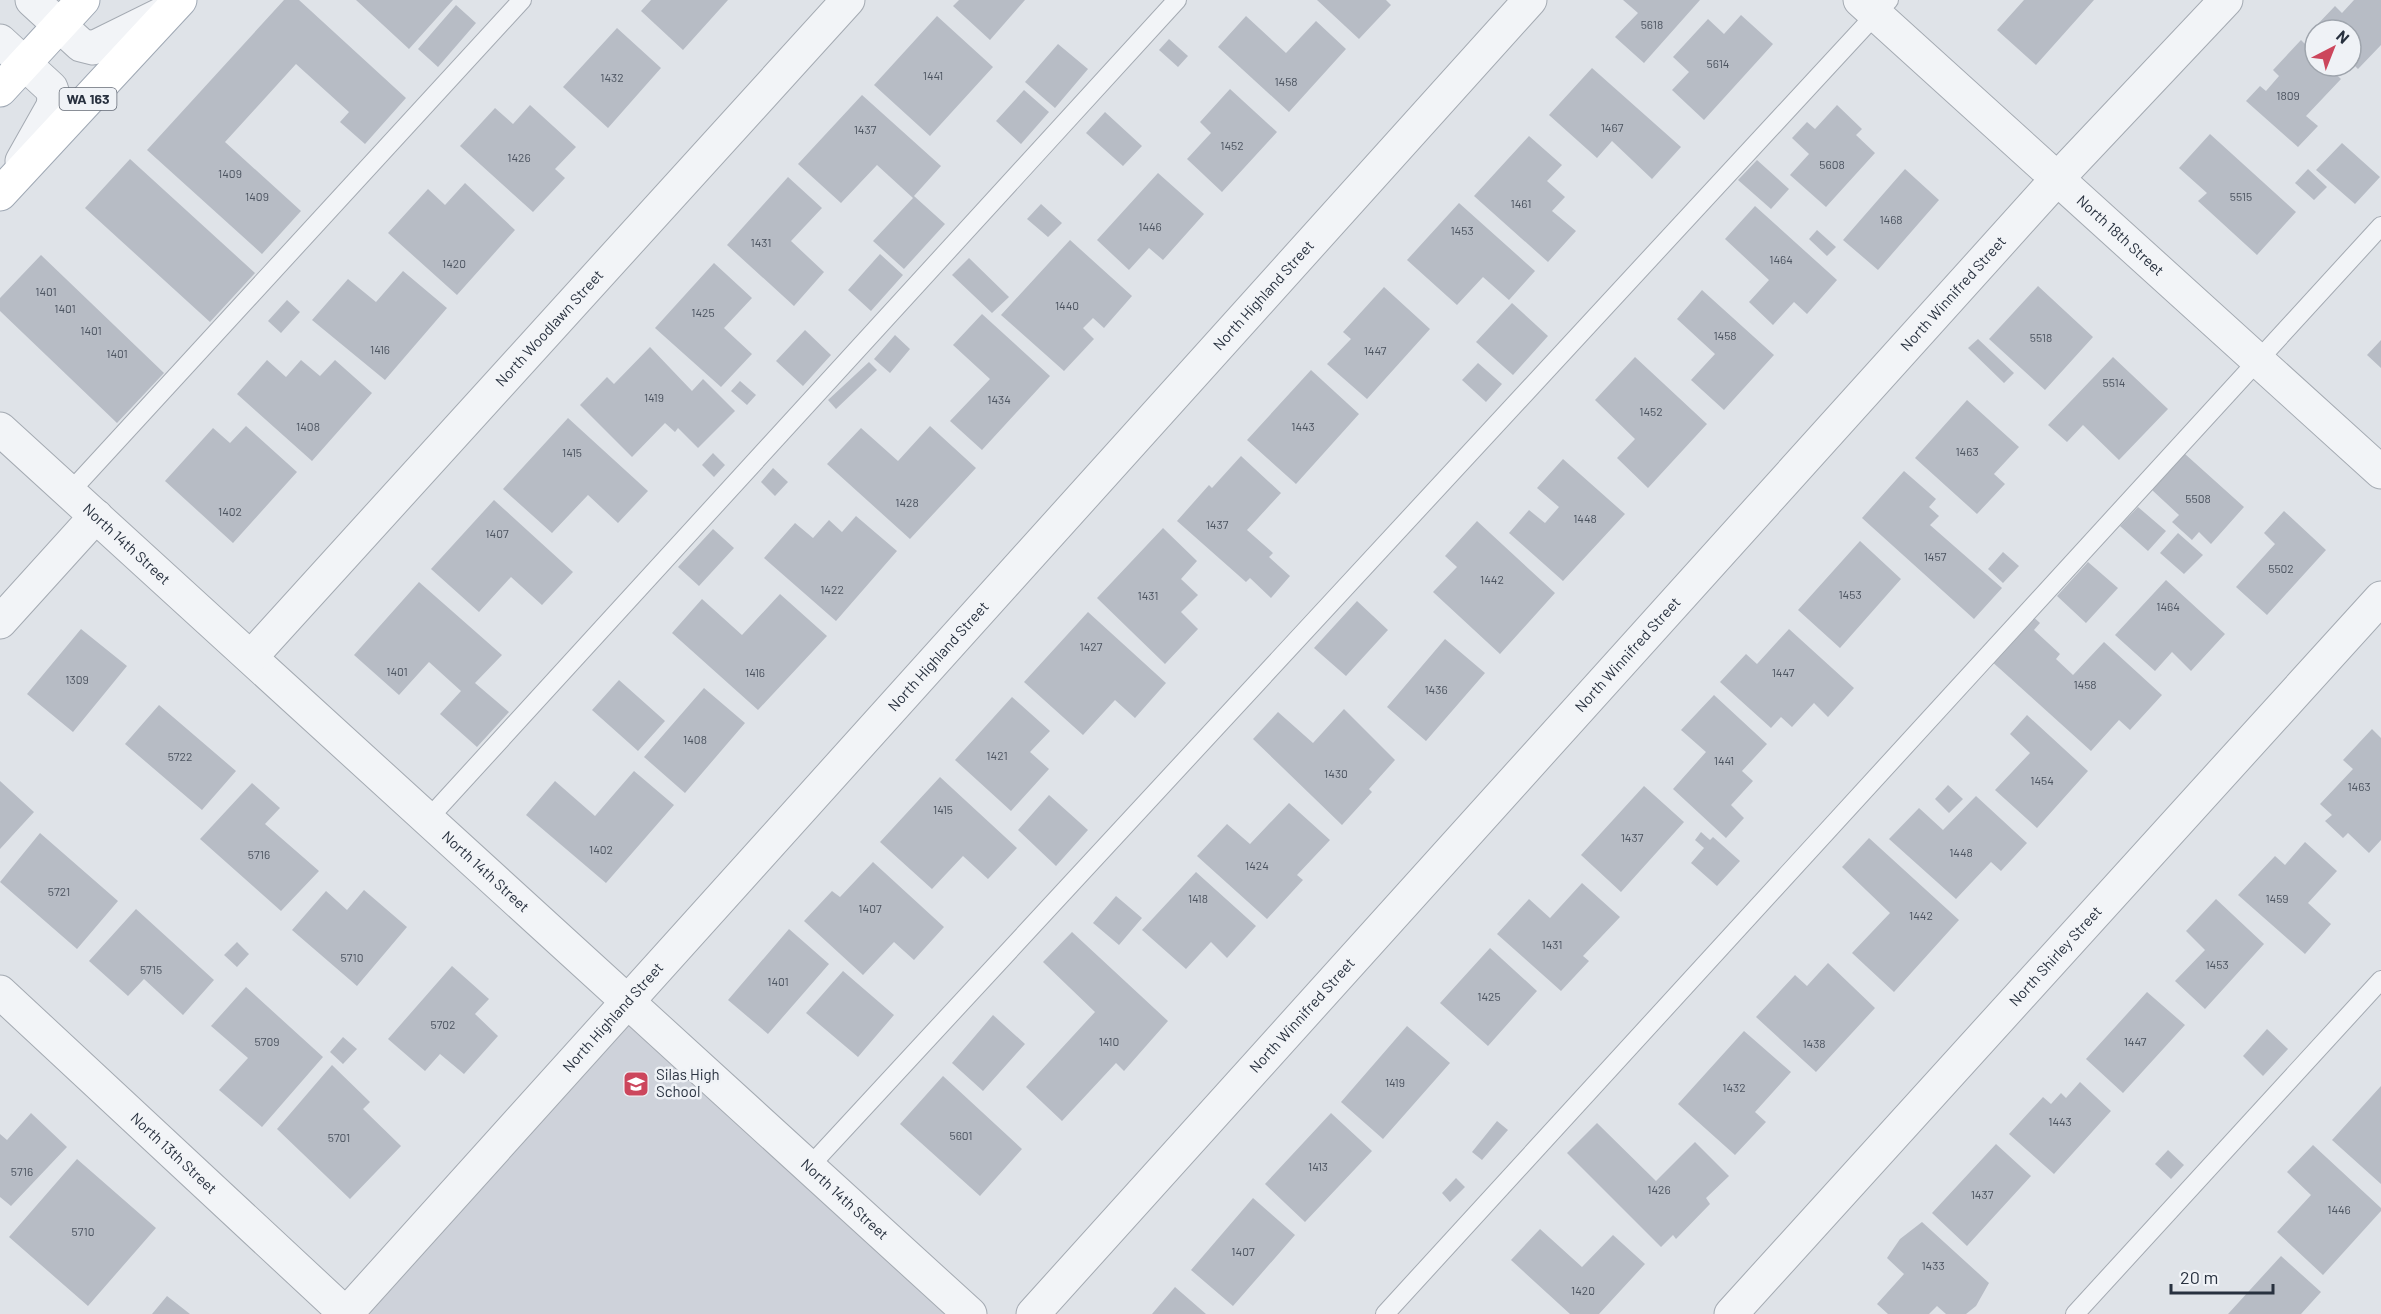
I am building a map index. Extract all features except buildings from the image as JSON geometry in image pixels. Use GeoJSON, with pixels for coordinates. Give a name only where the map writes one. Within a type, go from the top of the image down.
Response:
{"type":"FeatureCollection","features":[{"type":"Feature","properties":{"kind":"main road"},"geometry":{"type":"LineString","coordinates":[[0,90],[83,0]]}},
{"type":"Feature","properties":{"kind":"main road","name":"WA 163"},"geometry":{"type":"LineString","coordinates":[[3,191],[175,5]]}},
{"type":"Feature","properties":{"kind":"street"},"geometry":{"type":"LineString","coordinates":[[32,0],[81,45],[93,48],[175,5]]}},
{"type":"Feature","properties":{"kind":"street","name":"North Woodlawn Street"},"geometry":{"type":"LineString","coordinates":[[251,657],[848,0]]}},
{"type":"Feature","properties":{"kind":"street","name":"North Highland Street"},"geometry":{"type":"LineString","coordinates":[[346,1314],[1530,0]]}},
{"type":"Feature","properties":{"kind":"street","name":"North Winnifred Street"},"geometry":{"type":"LineString","coordinates":[[1033,1314],[2057,179],[2226,0]]}},
{"type":"Feature","properties":{"kind":"street","name":"North 18th Street"},"geometry":{"type":"LineString","coordinates":[[1875,5],[2057,179],[2381,472]]}},
{"type":"Feature","properties":{"kind":"street"},"geometry":{"type":"LineString","coordinates":[[0,41],[51,88],[54,97],[53,106],[3,191]]}},
{"type":"Feature","properties":{"kind":"street","name":"North 14th Street"},"geometry":{"type":"LineString","coordinates":[[0,429],[970,1314]]}},
{"type":"Feature","properties":{"kind":"street"},"geometry":{"type":"LineString","coordinates":[[0,622],[96,516]]}},
{"type":"Feature","properties":{"kind":"street","name":"North Shirley Street"},"geometry":{"type":"LineString","coordinates":[[1731,1314],[2381,598]]}},
{"type":"Feature","properties":{"kind":"street","name":"North 13th Street"},"geometry":{"type":"LineString","coordinates":[[0,992],[346,1314]]}},
{"type":"Feature","properties":{"kind":"lane"},"geometry":{"type":"LineString","coordinates":[[69,493],[522,0]]}},
{"type":"Feature","properties":{"kind":"lane"},"geometry":{"type":"LineString","coordinates":[[428,819],[1177,0]]}},
{"type":"Feature","properties":{"kind":"lane"},"geometry":{"type":"LineString","coordinates":[[809,1167],[1875,5]]}},
{"type":"Feature","properties":{"kind":"lane"},"geometry":{"type":"LineString","coordinates":[[1384,1314],[2381,226]]}},
{"type":"Feature","properties":{"kind":"lane"},"geometry":{"type":"LineString","coordinates":[[2075,1314],[2381,980]]}},
{"type":"Feature","properties":{"kind":"shaded area","name":"Silas High School"},"geometry":{"type":"Polygon","coordinates":[[[628,1002],[970,1314],[346,1314],[628,1002]]]}},
{"type":"Feature","properties":{"kind":"place","name":"Silas High School"},"geometry":{"type":"Point","coordinates":[636,1084]}}]}
